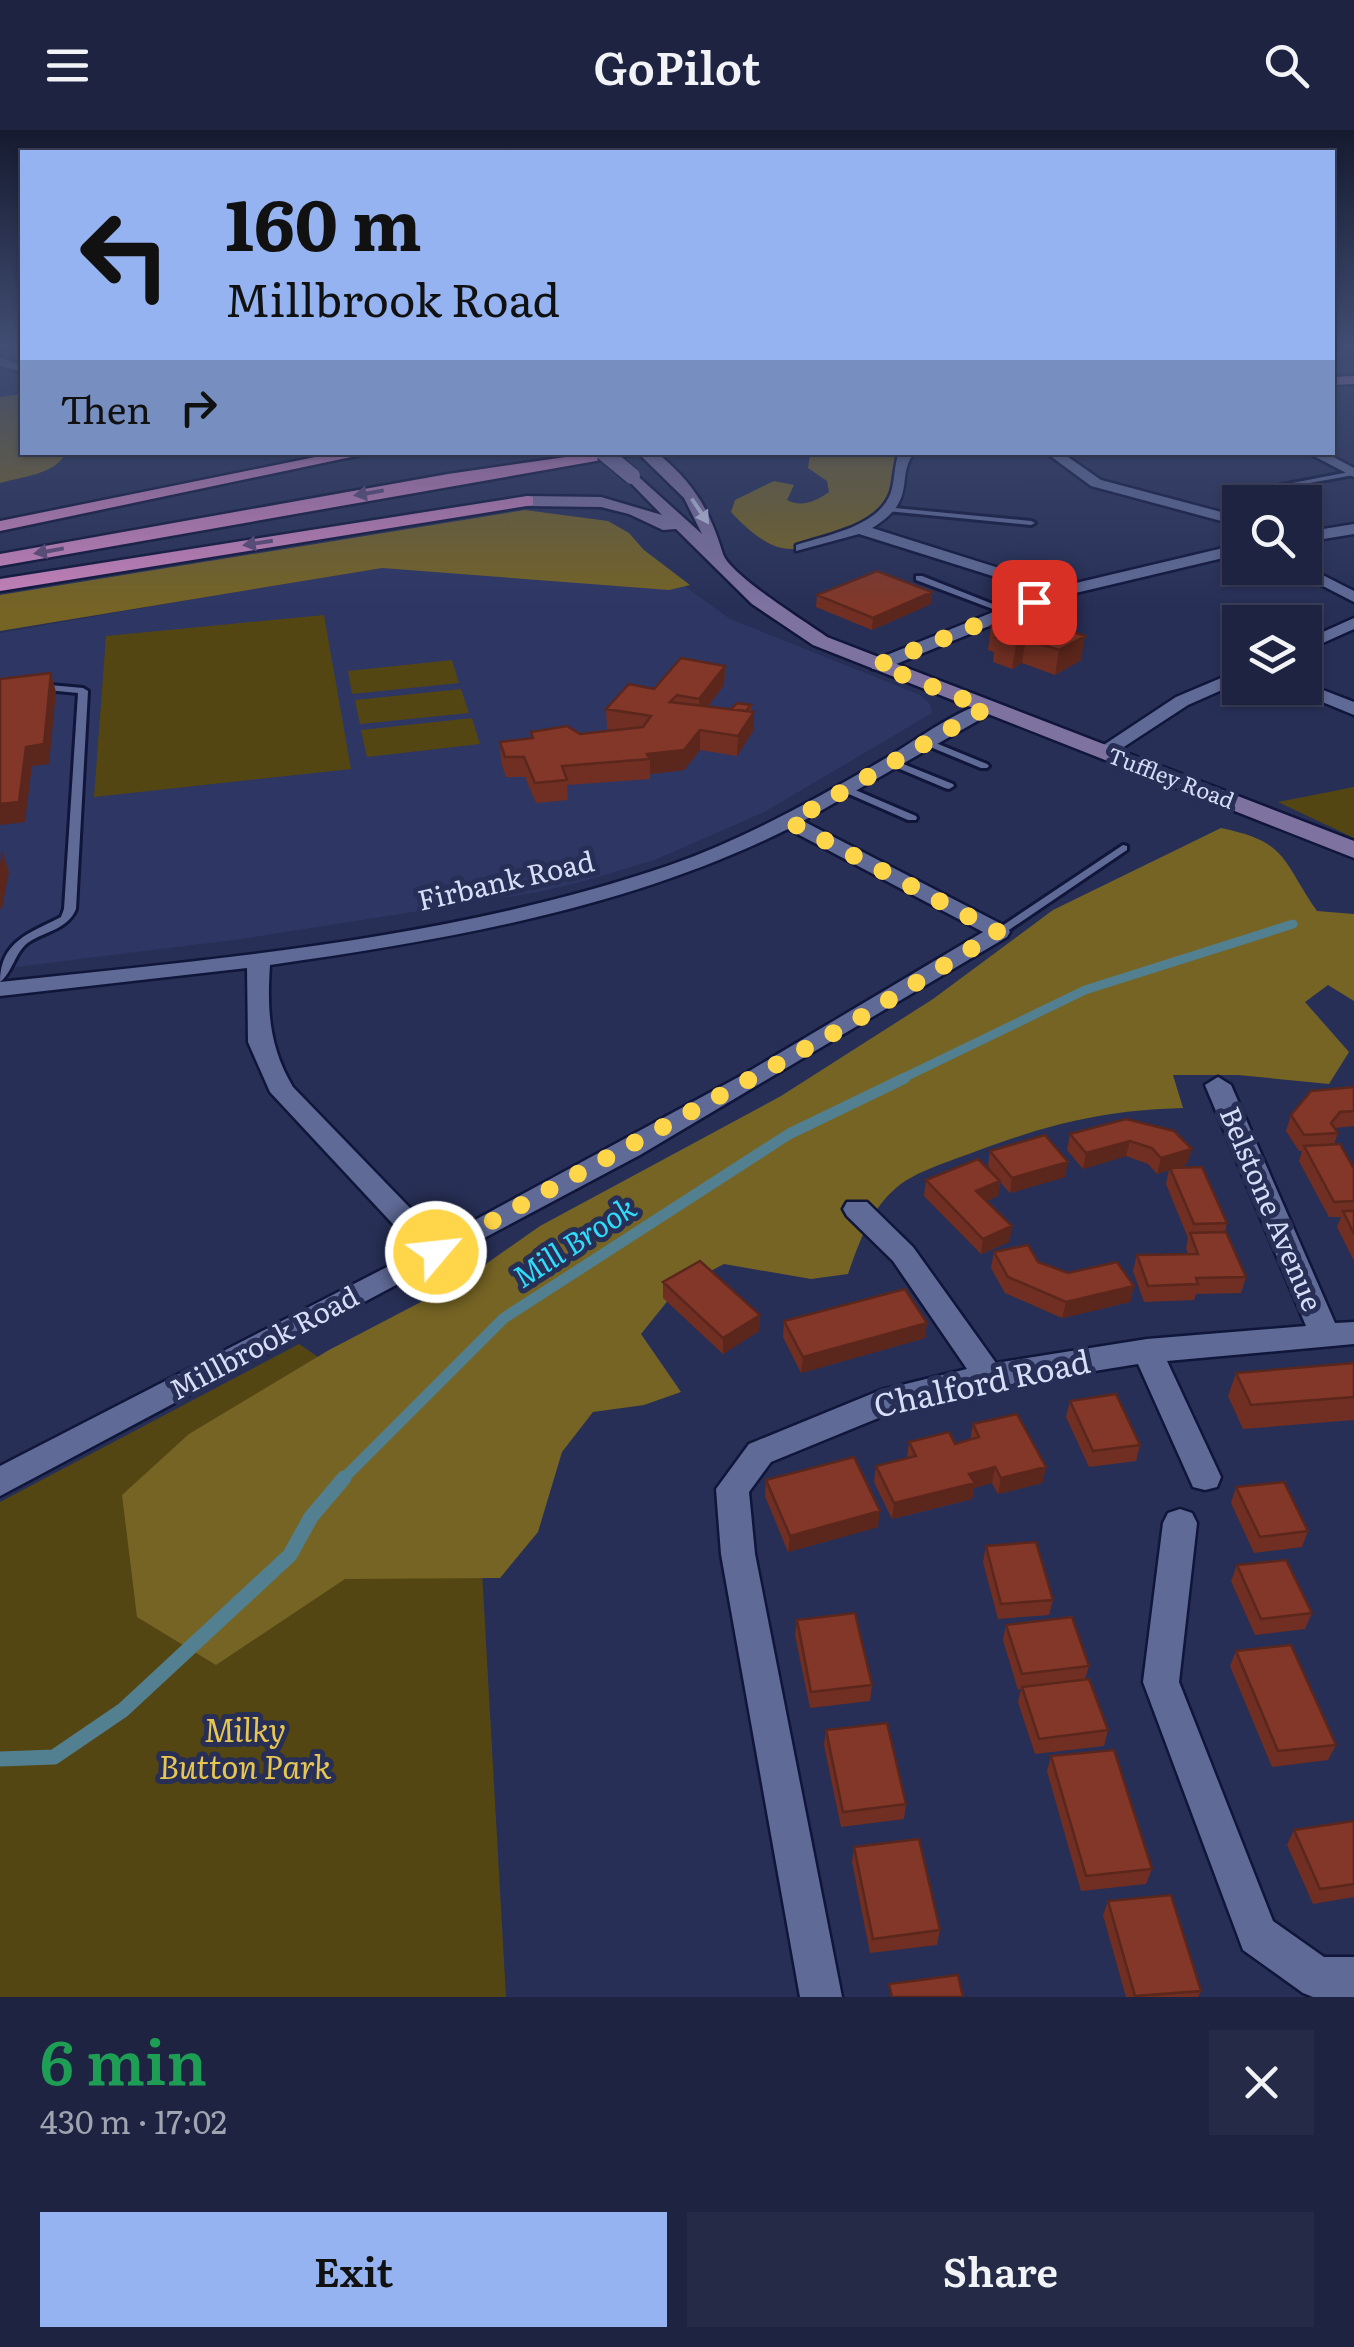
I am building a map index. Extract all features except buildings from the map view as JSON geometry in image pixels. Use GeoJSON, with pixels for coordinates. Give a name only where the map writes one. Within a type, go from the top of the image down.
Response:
{"type":"FeatureCollection","features":[{"type":"Feature","properties":{"kind":"highway"},"geometry":{"type":"LineString","coordinates":[[0,526],[352,455]]}},
{"type":"Feature","properties":{"kind":"highway"},"geometry":{"type":"LineString","coordinates":[[0,542],[499,455]]}},
{"type":"Feature","properties":{"kind":"highway"},"geometry":{"type":"LineString","coordinates":[[0,560],[448,479],[618,455]]}},
{"type":"Feature","properties":{"kind":"highway"},"geometry":{"type":"LineString","coordinates":[[0,585],[527,501]]}},
{"type":"Feature","properties":{"kind":"street"},"geometry":{"type":"LineString","coordinates":[[609,455],[648,476],[710,523],[717,558]]}},
{"type":"Feature","properties":{"kind":"street"},"geometry":{"type":"LineString","coordinates":[[640,455],[648,476],[717,558]]}},
{"type":"Feature","properties":{"kind":"street"},"geometry":{"type":"LineString","coordinates":[[802,548],[859,529],[887,509],[897,496],[904,455]]}},
{"type":"Feature","properties":{"kind":"street"},"geometry":{"type":"LineString","coordinates":[[1056,455],[1096,482],[1222,517]]}},
{"type":"Feature","properties":{"kind":"street"},"geometry":{"type":"LineString","coordinates":[[1316,455],[1354,473]]}},
{"type":"Feature","properties":{"kind":"street"},"geometry":{"type":"LineString","coordinates":[[527,501],[648,476]]}},
{"type":"Feature","properties":{"kind":"street"},"geometry":{"type":"LineString","coordinates":[[527,501],[589,500],[634,508],[717,558]]}},
{"type":"Feature","properties":{"kind":"street"},"geometry":{"type":"LineString","coordinates":[[859,529],[1058,592]]}},
{"type":"Feature","properties":{"kind":"street"},"geometry":{"type":"LineString","coordinates":[[1322,535],[1354,529]]}},
{"type":"Feature","properties":{"kind":"street"},"geometry":{"type":"LineString","coordinates":[[878,665],[1058,592],[1222,553]]}},
{"type":"Feature","properties":{"kind":"street","name":"Tuffley Road"},"geometry":{"type":"LineString","coordinates":[[717,558],[784,619],[820,641],[1354,850]]}},
{"type":"Feature","properties":{"kind":"street"},"geometry":{"type":"LineString","coordinates":[[1322,581],[1354,597]]}},
{"type":"Feature","properties":{"kind":"street"},"geometry":{"type":"LineString","coordinates":[[1322,638],[1354,623]]}},
{"type":"Feature","properties":{"kind":"street"},"geometry":{"type":"LineString","coordinates":[[1102,752],[1182,701],[1222,684]]}},
{"type":"Feature","properties":{"kind":"street"},"geometry":{"type":"LineString","coordinates":[[1322,695],[1354,708]]}},
{"type":"Feature","properties":{"kind":"street","name":"Firbank Road"},"geometry":{"type":"LineString","coordinates":[[0,989],[260,957],[412,933],[550,905],[678,869],[790,822],[986,708]]}},
{"type":"Feature","properties":{"kind":"street"},"geometry":{"type":"LineString","coordinates":[[790,822],[998,932]]}},
{"type":"Feature","properties":{"kind":"street","name":"Millbrook Road"},"geometry":{"type":"LineString","coordinates":[[0,1482],[436,1252],[850,1024],[998,932]]}},
{"type":"Feature","properties":{"kind":"street"},"geometry":{"type":"LineString","coordinates":[[260,957],[254,1028],[268,1068],[283,1092],[436,1252]]}},
{"type":"Feature","properties":{"kind":"street","name":"Belstone Avenue"},"geometry":{"type":"LineString","coordinates":[[1218,1085],[1339,1333]]}},
{"type":"Feature","properties":{"kind":"street"},"geometry":{"type":"LineString","coordinates":[[857,1209],[902,1254],[988,1376]]}},
{"type":"Feature","properties":{"kind":"street","name":"Chalford Road"},"geometry":{"type":"LineString","coordinates":[[820,1997],[738,1554],[732,1489],[760,1452],[892,1400],[988,1376],[1147,1350],[1339,1333]]}},
{"type":"Feature","properties":{"kind":"street"},"geometry":{"type":"LineString","coordinates":[[1147,1350],[1205,1477]]}},
{"type":"Feature","properties":{"kind":"street"},"geometry":{"type":"LineString","coordinates":[[1180,1523],[1161,1682],[1258,1935],[1302,1984],[1318,1978],[1354,1978]]}},
{"type":"Feature","properties":{"kind":"lane"},"geometry":{"type":"LineString","coordinates":[[1282,485],[1354,473]]}},
{"type":"Feature","properties":{"kind":"lane"},"geometry":{"type":"LineString","coordinates":[[887,509],[1031,524]]}},
{"type":"Feature","properties":{"kind":"lane"},"geometry":{"type":"LineString","coordinates":[[919,578],[1010,612]]}},
{"type":"Feature","properties":{"kind":"lane"},"geometry":{"type":"LineString","coordinates":[[0,978],[20,942],[66,919],[73,870],[83,692],[61,686],[26,688]]}},
{"type":"Feature","properties":{"kind":"lane"},"geometry":{"type":"LineString","coordinates":[[926,742],[984,766]]}},
{"type":"Feature","properties":{"kind":"lane"},"geometry":{"type":"LineString","coordinates":[[891,762],[949,786]]}},
{"type":"Feature","properties":{"kind":"lane"},"geometry":{"type":"LineString","coordinates":[[846,789],[912,818]]}},
{"type":"Feature","properties":{"kind":"lane"},"geometry":{"type":"LineString","coordinates":[[998,932],[1123,848]]}},
{"type":"Feature","properties":{"kind":"shaded area"},"geometry":{"type":"Polygon","coordinates":[[[0,435],[20,435],[20,455],[65,455],[46,470],[0,483],[0,435]]]}},
{"type":"Feature","properties":{"kind":"shaded area"},"geometry":{"type":"Polygon","coordinates":[[[810,455],[909,455],[895,498],[873,517],[827,542],[795,549],[775,546],[754,534],[731,512],[735,500],[774,481],[794,485],[787,500],[798,503],[829,492],[827,481],[808,468],[810,455]]]}},
{"type":"Feature","properties":{"kind":"shaded area"},"geometry":{"type":"Polygon","coordinates":[[[525,510],[608,521],[629,533],[644,550],[690,585],[669,590],[382,568],[0,631],[0,595],[525,510]]]}},
{"type":"Feature","properties":{"kind":"shaded area"},"geometry":{"type":"Polygon","coordinates":[[[404,562],[672,577],[730,619],[920,695],[930,704],[932,713],[766,811],[657,859],[588,880],[539,892],[241,939],[0,969],[0,633],[404,562]]]}},
{"type":"Feature","properties":{"kind":"shaded area"},"geometry":{"type":"Polygon","coordinates":[[[1221,828],[1259,840],[1281,855],[1317,911],[1354,914],[1354,1001],[1328,985],[1305,1002],[1349,1052],[1329,1084],[1238,1075],[1173,1075],[1183,1108],[1125,1112],[1046,1128],[948,1161],[911,1178],[887,1197],[872,1217],[848,1274],[811,1279],[724,1264],[678,1288],[641,1334],[681,1392],[644,1405],[593,1412],[562,1452],[538,1532],[500,1578],[345,1579],[216,1665],[137,1617],[122,1495],[189,1434],[329,1350],[463,1280],[540,1226],[781,1096],[933,999],[1053,910],[1221,828]]]}},
{"type":"Feature","properties":{"kind":"green space"},"geometry":{"type":"Polygon","coordinates":[[[324,615],[351,769],[94,797],[106,636],[324,615]]]}},
{"type":"Feature","properties":{"kind":"green space"},"geometry":{"type":"Polygon","coordinates":[[[452,660],[459,683],[352,694],[348,671],[452,660]]]}},
{"type":"Feature","properties":{"kind":"green space"},"geometry":{"type":"Polygon","coordinates":[[[461,689],[469,713],[360,724],[355,700],[461,689]]]}},
{"type":"Feature","properties":{"kind":"green space"},"geometry":{"type":"Polygon","coordinates":[[[472,718],[480,744],[367,757],[361,730],[472,718]]]}},
{"type":"Feature","properties":{"kind":"green space"},"geometry":{"type":"Polygon","coordinates":[[[1354,787],[1354,838],[1278,802],[1354,787]]]}},
{"type":"Feature","properties":{"kind":"green space","name":"Milky Button Park"},"geometry":{"type":"Polygon","coordinates":[[[299,1344],[476,1465],[506,1997],[0,1997],[0,1502],[299,1344]]]}},
{"type":"Feature","properties":{"kind":"waterway","name":"Mill Brook"},"geometry":{"type":"LineString","coordinates":[[899,1080],[1085,990],[1293,924]]}},
{"type":"Feature","properties":{"kind":"waterway","name":"Mill Brook"},"geometry":{"type":"LineString","coordinates":[[344,1478],[504,1318],[789,1134],[905,1078]]}},
{"type":"Feature","properties":{"kind":"waterway","name":"Mill Brook"},"geometry":{"type":"LineString","coordinates":[[0,1759],[54,1757],[123,1710],[290,1555],[311,1517],[344,1478]]}},
{"type":"Feature","properties":{"kind":"route"},"geometry":{"type":"LineString","coordinates":[[436,1252],[850,1024],[998,932],[790,822],[986,708],[878,665],[1034,602]]}}]}
